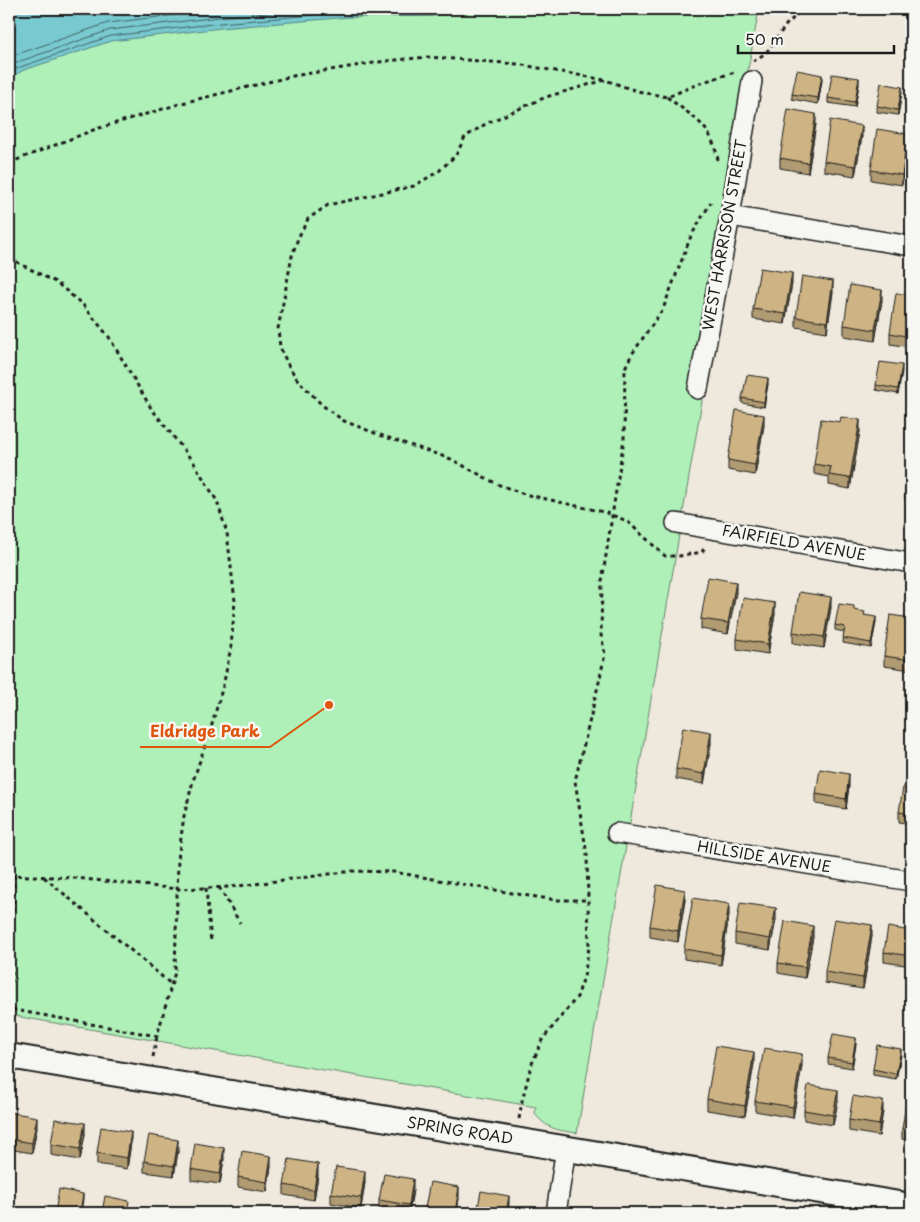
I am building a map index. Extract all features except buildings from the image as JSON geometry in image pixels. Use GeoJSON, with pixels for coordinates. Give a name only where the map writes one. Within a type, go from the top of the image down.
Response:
{"type":"FeatureCollection","features":[{"type":"Feature","properties":{"kind":"street","name":"WEST HARRISON STREET"},"geometry":{"type":"LineString","coordinates":[[698,389],[730,216],[745,76]]}},
{"type":"Feature","properties":{"kind":"street"},"geometry":{"type":"LineString","coordinates":[[730,216],[911,246]]}},
{"type":"Feature","properties":{"kind":"street","name":"FAIRFIELD AVENUE"},"geometry":{"type":"LineString","coordinates":[[676,523],[911,563]]}},
{"type":"Feature","properties":{"kind":"street","name":"HILLSIDE AVENUE"},"geometry":{"type":"LineString","coordinates":[[617,833],[911,881]]}},
{"type":"Feature","properties":{"kind":"street","name":"SPRING ROAD"},"geometry":{"type":"LineString","coordinates":[[9,1056],[911,1206]]}},
{"type":"Feature","properties":{"kind":"street"},"geometry":{"type":"LineString","coordinates":[[556,1213],[566,1148]]}},
{"type":"Feature","properties":{"kind":"path"},"geometry":{"type":"LineString","coordinates":[[752,62],[766,53],[786,25],[803,9]]}},
{"type":"Feature","properties":{"kind":"path"},"geometry":{"type":"LineString","coordinates":[[9,163],[96,129],[186,102],[293,76],[428,57],[517,64],[605,80],[637,91],[668,97],[704,126],[715,145],[720,168]]}},
{"type":"Feature","properties":{"kind":"path"},"geometry":{"type":"LineString","coordinates":[[668,97],[703,82],[745,76]]}},
{"type":"Feature","properties":{"kind":"path"},"geometry":{"type":"LineString","coordinates":[[605,80],[546,97],[487,123],[465,137],[456,155],[439,171],[414,186],[328,204],[308,219],[298,238],[292,256],[278,329],[280,347],[297,379],[322,405],[344,421],[380,436],[452,459],[496,484],[524,494],[604,512],[627,521],[664,556],[679,556],[702,552],[714,529]]}},
{"type":"Feature","properties":{"kind":"path"},"geometry":{"type":"LineString","coordinates":[[516,1140],[522,1102],[531,1066],[542,1040],[577,998],[584,977],[589,947],[587,855],[575,781],[605,654],[601,635],[602,581],[624,439],[625,368],[632,354],[663,309],[691,236],[713,198]]}},
{"type":"Feature","properties":{"kind":"path"},"geometry":{"type":"LineString","coordinates":[[9,258],[56,283],[83,305],[109,337],[152,408],[194,463],[217,502],[227,533],[235,601],[231,647],[224,682],[184,816],[178,860],[176,972],[157,1036],[9,1008],[12,979],[14,875]]}},
{"type":"Feature","properties":{"kind":"path"},"geometry":{"type":"LineString","coordinates":[[9,875],[75,878],[178,889],[219,888],[353,871],[394,872],[522,895],[557,900],[588,900]]}},
{"type":"Feature","properties":{"kind":"path"},"geometry":{"type":"LineString","coordinates":[[43,877],[172,984]]}},
{"type":"Feature","properties":{"kind":"path"},"geometry":{"type":"LineString","coordinates":[[206,888],[211,942]]}},
{"type":"Feature","properties":{"kind":"path"},"geometry":{"type":"LineString","coordinates":[[219,888],[240,923]]}},
{"type":"Feature","properties":{"kind":"green space"},"geometry":{"type":"Polygon","coordinates":[[[9,9],[225,9],[350,17],[431,16],[482,9],[759,9],[690,390],[703,395],[577,1133],[559,1130],[544,1123],[535,1114],[536,1107],[9,1015],[9,9]]]}},
{"type":"Feature","properties":{"kind":"water"},"geometry":{"type":"Polygon","coordinates":[[[9,9],[482,9],[431,16],[350,17],[221,28],[111,41],[24,70],[9,78],[9,9]]]}},
{"type":"Feature","properties":{"kind":"place","name":"Eldridge Park"},"geometry":{"type":"Point","coordinates":[329,705]}}]}
